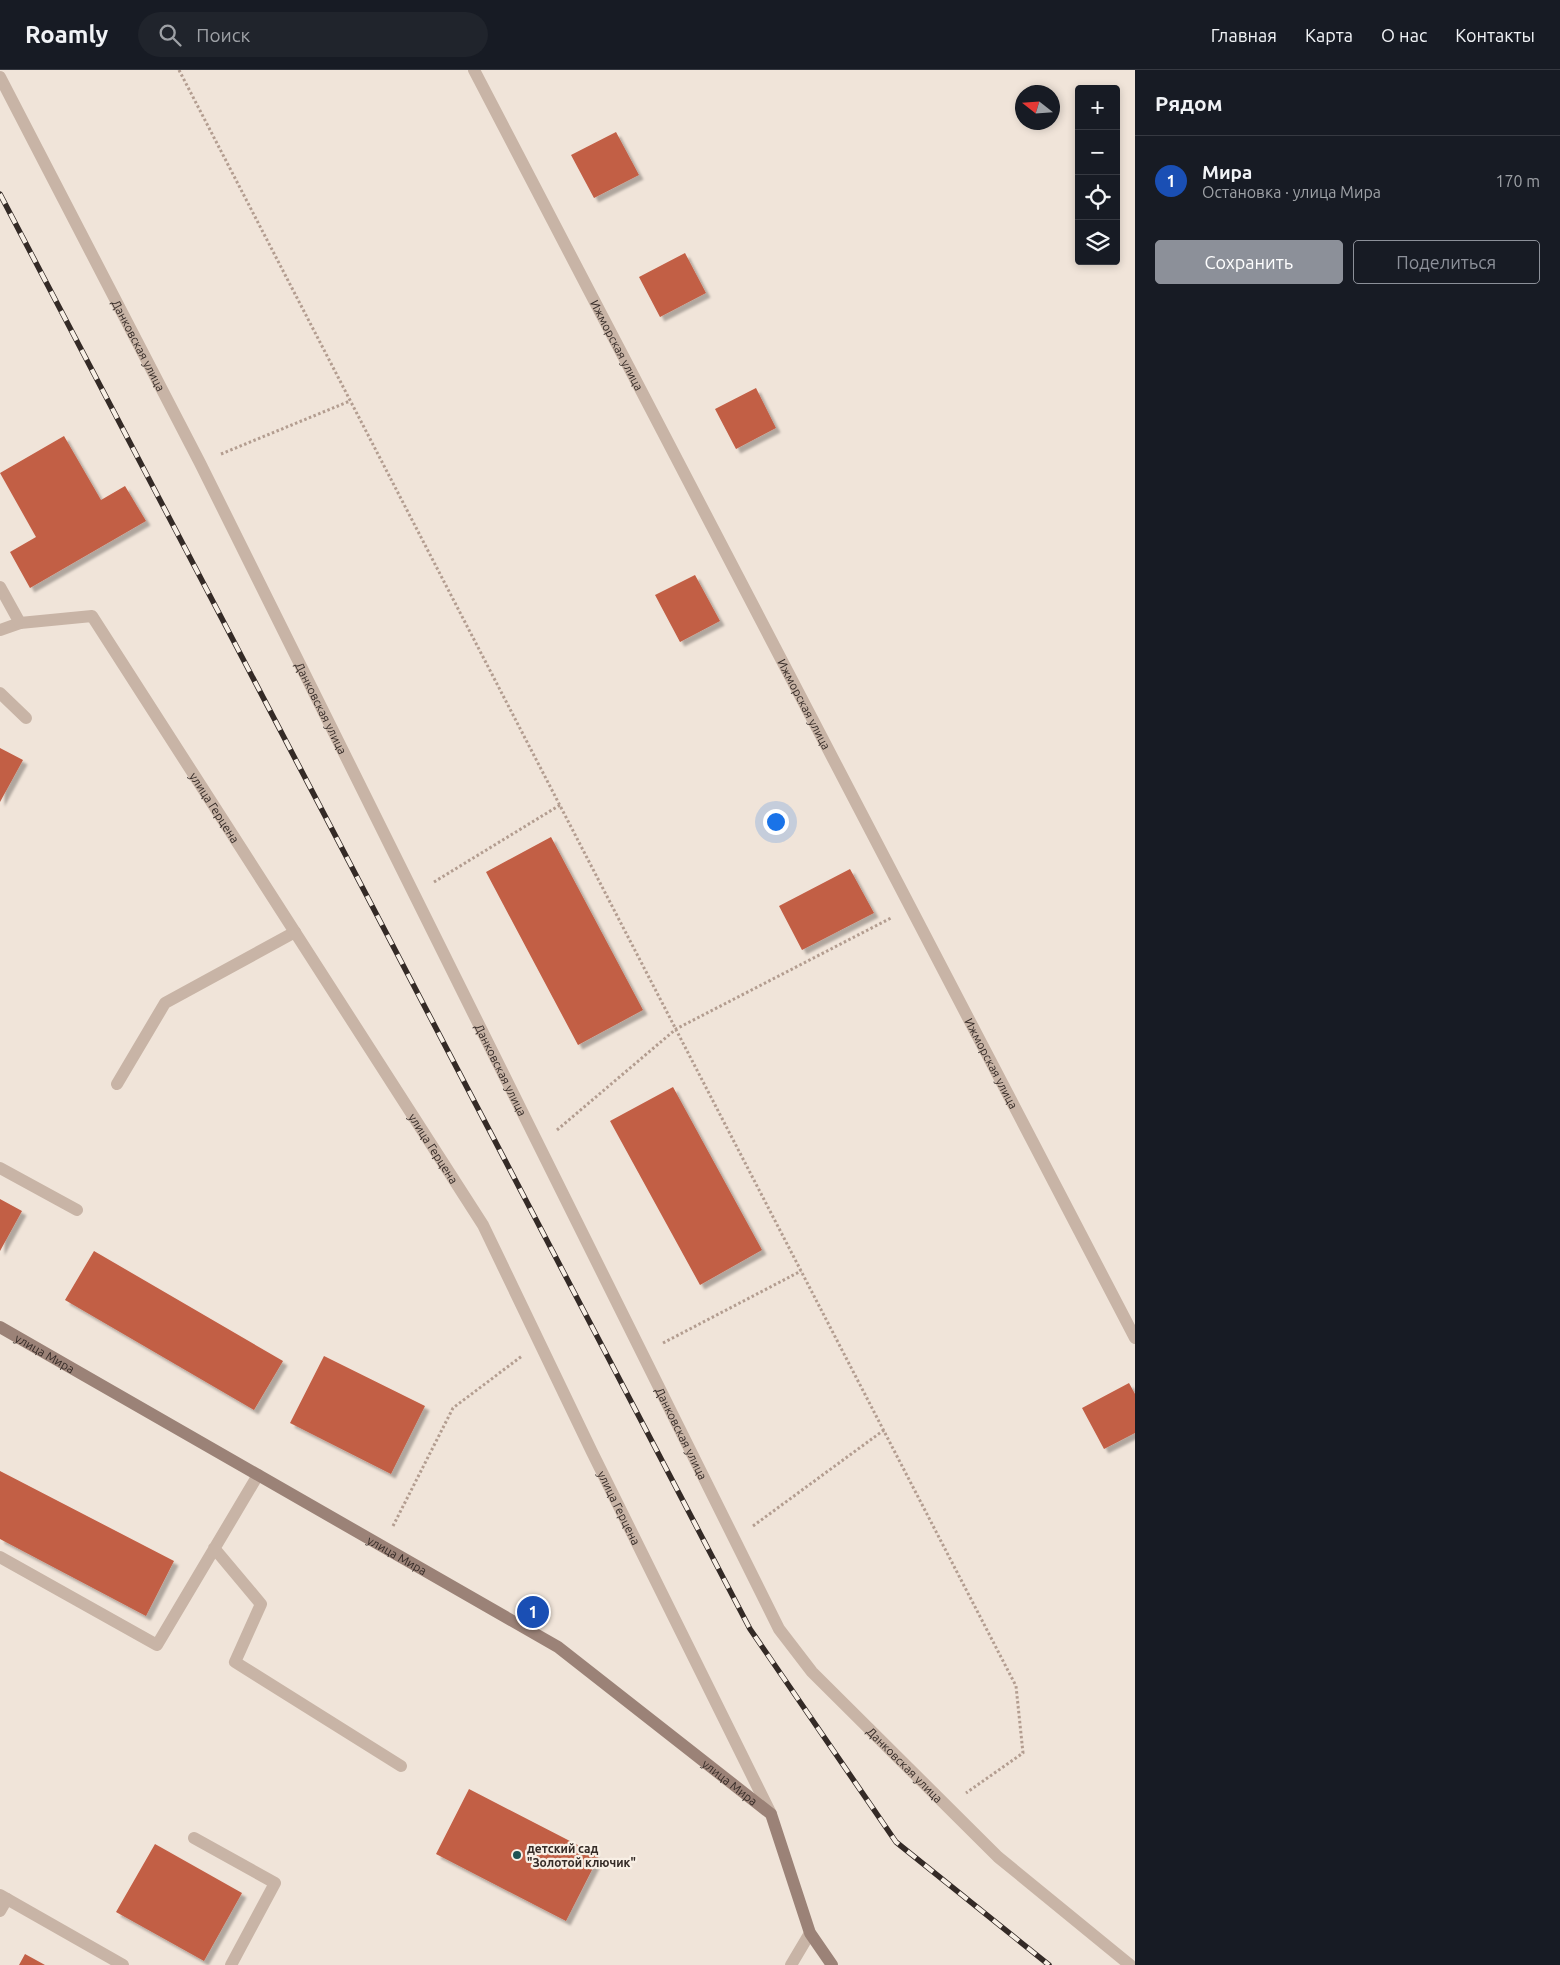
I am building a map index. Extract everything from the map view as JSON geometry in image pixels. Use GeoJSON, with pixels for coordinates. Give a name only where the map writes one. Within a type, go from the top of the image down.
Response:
{"type":"FeatureCollection","features":[{"type":"Feature","properties":{"kind":"main road","name":"улица Мира"},"geometry":{"type":"LineString","coordinates":[[0,1327],[558,1647],[771,1814]]}},
{"type":"Feature","properties":{"kind":"main road"},"geometry":{"type":"LineString","coordinates":[[771,1814],[810,1933],[832,1965]]}},
{"type":"Feature","properties":{"kind":"street","name":"Ижморская улица"},"geometry":{"type":"LineString","coordinates":[[474,70],[1135,1338]]}},
{"type":"Feature","properties":{"kind":"street","name":"Данковская улица"},"geometry":{"type":"LineString","coordinates":[[0,77],[200,463],[779,1629],[812,1672],[998,1856],[1130,1965]]}},
{"type":"Feature","properties":{"kind":"street"},"geometry":{"type":"LineString","coordinates":[[0,587],[20,623],[0,630]]}},
{"type":"Feature","properties":{"kind":"street","name":"улица Герцена"},"geometry":{"type":"LineString","coordinates":[[20,623],[92,616],[483,1225],[771,1814]]}},
{"type":"Feature","properties":{"kind":"street"},"geometry":{"type":"LineString","coordinates":[[0,693],[26,718]]}},
{"type":"Feature","properties":{"kind":"street"},"geometry":{"type":"LineString","coordinates":[[116,1084],[165,1003],[295,932]]}},
{"type":"Feature","properties":{"kind":"street"},"geometry":{"type":"LineString","coordinates":[[0,1168],[77,1210]]}},
{"type":"Feature","properties":{"kind":"street"},"geometry":{"type":"LineString","coordinates":[[0,1557],[157,1645],[258,1475]]}},
{"type":"Feature","properties":{"kind":"street"},"geometry":{"type":"LineString","coordinates":[[214,1548],[261,1604],[235,1662],[400,1766]]}},
{"type":"Feature","properties":{"kind":"street"},"geometry":{"type":"LineString","coordinates":[[194,1838],[275,1883],[231,1965]]}},
{"type":"Feature","properties":{"kind":"street"},"geometry":{"type":"LineString","coordinates":[[0,1911],[3,1897],[123,1965]]}},
{"type":"Feature","properties":{"kind":"street"},"geometry":{"type":"LineString","coordinates":[[791,1965],[810,1933]]}},
{"type":"Feature","properties":{"kind":"path"},"geometry":{"type":"LineString","coordinates":[[179,70],[1016,1686],[1023,1753],[948,1806]]}},
{"type":"Feature","properties":{"kind":"path"},"geometry":{"type":"LineString","coordinates":[[200,463],[350,401]]}},
{"type":"Feature","properties":{"kind":"path"},"geometry":{"type":"LineString","coordinates":[[414,894],[560,805]]}},
{"type":"Feature","properties":{"kind":"path"},"geometry":{"type":"LineString","coordinates":[[539,1145],[676,1029],[910,909]]}},
{"type":"Feature","properties":{"kind":"path"},"geometry":{"type":"LineString","coordinates":[[642,1354],[801,1271]]}},
{"type":"Feature","properties":{"kind":"path"},"geometry":{"type":"LineString","coordinates":[[383,1547],[452,1408],[540,1342]]}},
{"type":"Feature","properties":{"kind":"path"},"geometry":{"type":"LineString","coordinates":[[735,1540],[884,1430]]}},
{"type":"Feature","properties":{"kind":"building"},"geometry":{"type":"Polygon","coordinates":[[[616,132],[639,175],[594,198],[571,155],[616,132]]]}},
{"type":"Feature","properties":{"kind":"building"},"geometry":{"type":"Polygon","coordinates":[[[685,253],[706,293],[660,317],[639,277],[685,253]]]}},
{"type":"Feature","properties":{"kind":"building"},"geometry":{"type":"Polygon","coordinates":[[[756,388],[776,428],[736,449],[715,409],[756,388]]]}},
{"type":"Feature","properties":{"kind":"building"},"geometry":{"type":"Polygon","coordinates":[[[64,436],[101,500],[125,486],[146,521],[30,588],[10,552],[36,537],[0,473],[64,436]]]}},
{"type":"Feature","properties":{"kind":"building"},"geometry":{"type":"Polygon","coordinates":[[[695,575],[720,621],[680,642],[655,595],[695,575]]]}},
{"type":"Feature","properties":{"kind":"building"},"geometry":{"type":"Polygon","coordinates":[[[0,748],[23,760],[0,802],[0,748]]]}},
{"type":"Feature","properties":{"kind":"building"},"geometry":{"type":"Polygon","coordinates":[[[551,837],[643,1010],[578,1045],[486,872],[551,837]]]}},
{"type":"Feature","properties":{"kind":"building"},"geometry":{"type":"Polygon","coordinates":[[[850,869],[874,913],[802,950],[779,906],[850,869]]]}},
{"type":"Feature","properties":{"kind":"building"},"geometry":{"type":"Polygon","coordinates":[[[673,1087],[762,1250],[700,1285],[610,1121],[673,1087]]]}},
{"type":"Feature","properties":{"kind":"building"},"geometry":{"type":"Polygon","coordinates":[[[0,1199],[22,1211],[0,1251],[0,1199]]]}},
{"type":"Feature","properties":{"kind":"building"},"geometry":{"type":"Polygon","coordinates":[[[94,1251],[283,1361],[254,1410],[65,1300],[94,1251]]]}},
{"type":"Feature","properties":{"kind":"building"},"geometry":{"type":"Polygon","coordinates":[[[324,1356],[425,1406],[391,1474],[290,1423],[324,1356]]]}},
{"type":"Feature","properties":{"kind":"building"},"geometry":{"type":"Polygon","coordinates":[[[1129,1383],[1135,1394],[1135,1433],[1104,1449],[1082,1408],[1129,1383]]]}},
{"type":"Feature","properties":{"kind":"building"},"geometry":{"type":"Polygon","coordinates":[[[0,1471],[174,1561],[146,1616],[0,1539],[0,1471]]]}},
{"type":"Feature","properties":{"kind":"building","name":"детский сад \"Золотой ключик\""},"geometry":{"type":"Polygon","coordinates":[[[469,1789],[599,1856],[566,1921],[436,1854],[469,1789]]]}},
{"type":"Feature","properties":{"kind":"building"},"geometry":{"type":"Polygon","coordinates":[[[155,1844],[242,1893],[204,1961],[116,1912],[155,1844]]]}},
{"type":"Feature","properties":{"kind":"building"},"geometry":{"type":"Polygon","coordinates":[[[25,1954],[45,1965],[19,1965],[25,1954]]]}},
{"type":"Feature","properties":{"kind":"railway"},"geometry":{"type":"LineString","coordinates":[[0,194],[750,1629],[896,1842],[1049,1965]]}},
{"type":"Feature","properties":{"kind":"place","name":"Мира"},"geometry":{"type":"Point","coordinates":[533,1612]}},
{"type":"Feature","properties":{"kind":"place","name":"детский сад \"Золотой ключик\""},"geometry":{"type":"Point","coordinates":[517,1855]}}]}
